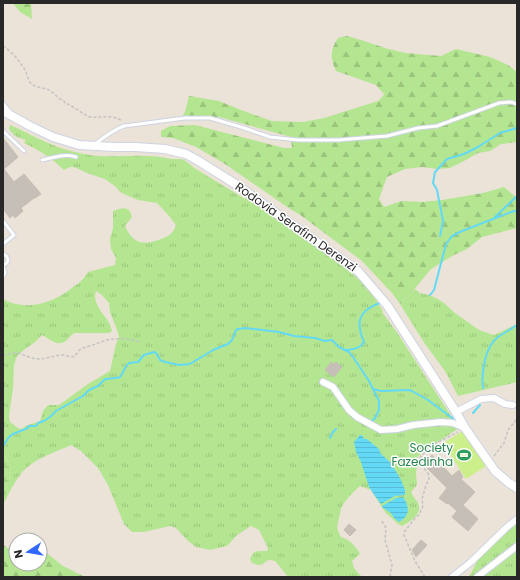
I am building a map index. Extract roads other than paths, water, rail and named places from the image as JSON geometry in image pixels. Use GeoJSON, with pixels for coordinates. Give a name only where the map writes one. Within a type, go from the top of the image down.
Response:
{"type":"FeatureCollection","features":[{"type":"Feature","properties":{"kind":"main road","name":"Rodovia Serafim Derenzi"},"geometry":{"type":"LineString","coordinates":[[3,111],[11,117],[53,137],[79,145],[135,147],[165,150],[192,157],[237,185],[358,271],[387,305],[456,412],[464,428],[496,471],[517,488]]}},
{"type":"Feature","properties":{"kind":"street"},"geometry":{"type":"LineString","coordinates":[[323,382],[333,387],[349,410],[381,430],[441,422],[453,423],[464,428]]}},
{"type":"Feature","properties":{"kind":"street"},"geometry":{"type":"LineString","coordinates":[[456,412],[481,399],[494,398],[505,404],[513,405]]}},
{"type":"Feature","properties":{"kind":"street"},"geometry":{"type":"LineString","coordinates":[[452,577],[471,562],[517,518]]}},
{"type":"Feature","properties":{"kind":"street"},"geometry":{"type":"LineString","coordinates":[[477,577],[517,546]]}},
{"type":"Feature","properties":{"kind":"lane"},"geometry":{"type":"LineString","coordinates":[[92,146],[117,128],[185,118],[210,118],[270,137],[298,140],[338,140],[387,136],[418,128],[437,126],[473,114],[499,103],[511,102],[517,104]]}},
{"type":"Feature","properties":{"kind":"lane"},"geometry":{"type":"LineString","coordinates":[[3,103],[11,117]]}},
{"type":"Feature","properties":{"kind":"lane"},"geometry":{"type":"LineString","coordinates":[[3,131],[24,151]]}},
{"type":"Feature","properties":{"kind":"lane"},"geometry":{"type":"LineString","coordinates":[[42,160],[72,155],[76,157]]}},
{"type":"Feature","properties":{"kind":"lane"},"geometry":{"type":"LineString","coordinates":[[3,221],[14,235],[3,244]]}},
{"type":"Feature","properties":{"kind":"lane"},"geometry":{"type":"LineString","coordinates":[[3,254],[8,258],[7,263],[3,265],[5,273],[3,277]]}},
{"type":"Feature","properties":{"kind":"water"},"geometry":{"type":"Polygon","coordinates":[[[360,435],[379,449],[381,454],[391,463],[401,480],[405,490],[404,495],[395,496],[381,504],[375,496],[369,487],[361,462],[356,452],[354,442],[360,435]]]}},
{"type":"Feature","properties":{"kind":"water"},"geometry":{"type":"Polygon","coordinates":[[[403,497],[407,504],[408,511],[403,520],[399,522],[382,506],[396,498],[403,497]]]}},
{"type":"Feature","properties":{"kind":"waterway"},"geometry":{"type":"LineString","coordinates":[[440,236],[443,221],[437,190],[433,183],[435,172],[447,159],[464,154],[500,133],[517,128]]}},
{"type":"Feature","properties":{"kind":"waterway"},"geometry":{"type":"LineString","coordinates":[[495,217],[517,196]]}},
{"type":"Feature","properties":{"kind":"waterway"},"geometry":{"type":"LineString","coordinates":[[430,295],[434,290],[446,244],[452,236],[517,211]]}},
{"type":"Feature","properties":{"kind":"waterway"},"geometry":{"type":"LineString","coordinates":[[346,350],[356,348],[364,342],[360,331],[360,320],[364,312],[380,303]]}},
{"type":"Feature","properties":{"kind":"waterway"},"geometry":{"type":"LineString","coordinates":[[483,388],[483,368],[490,347],[498,337],[517,325]]}},
{"type":"Feature","properties":{"kind":"waterway"},"geometry":{"type":"LineString","coordinates":[[3,446],[13,434],[28,428],[29,426],[36,426],[56,411],[98,386],[105,379],[120,377],[129,363],[138,362],[144,355],[154,352],[160,360],[165,362],[180,365],[190,364],[213,350],[228,344],[232,340],[236,330],[245,328],[279,332],[325,341],[332,340],[339,347],[349,352],[369,381],[379,401],[379,410],[375,418],[370,423]]}},
{"type":"Feature","properties":{"kind":"waterway"},"geometry":{"type":"LineString","coordinates":[[373,389],[381,391],[410,390],[428,400],[455,420]]}},
{"type":"Feature","properties":{"kind":"waterway"},"geometry":{"type":"LineString","coordinates":[[473,413],[480,405]]}},
{"type":"Feature","properties":{"kind":"waterway"},"geometry":{"type":"LineString","coordinates":[[330,438],[336,429]]}},
{"type":"Feature","properties":{"kind":"place","name":"Society Fazedinha"},"geometry":{"type":"Point","coordinates":[464,455]}}]}
